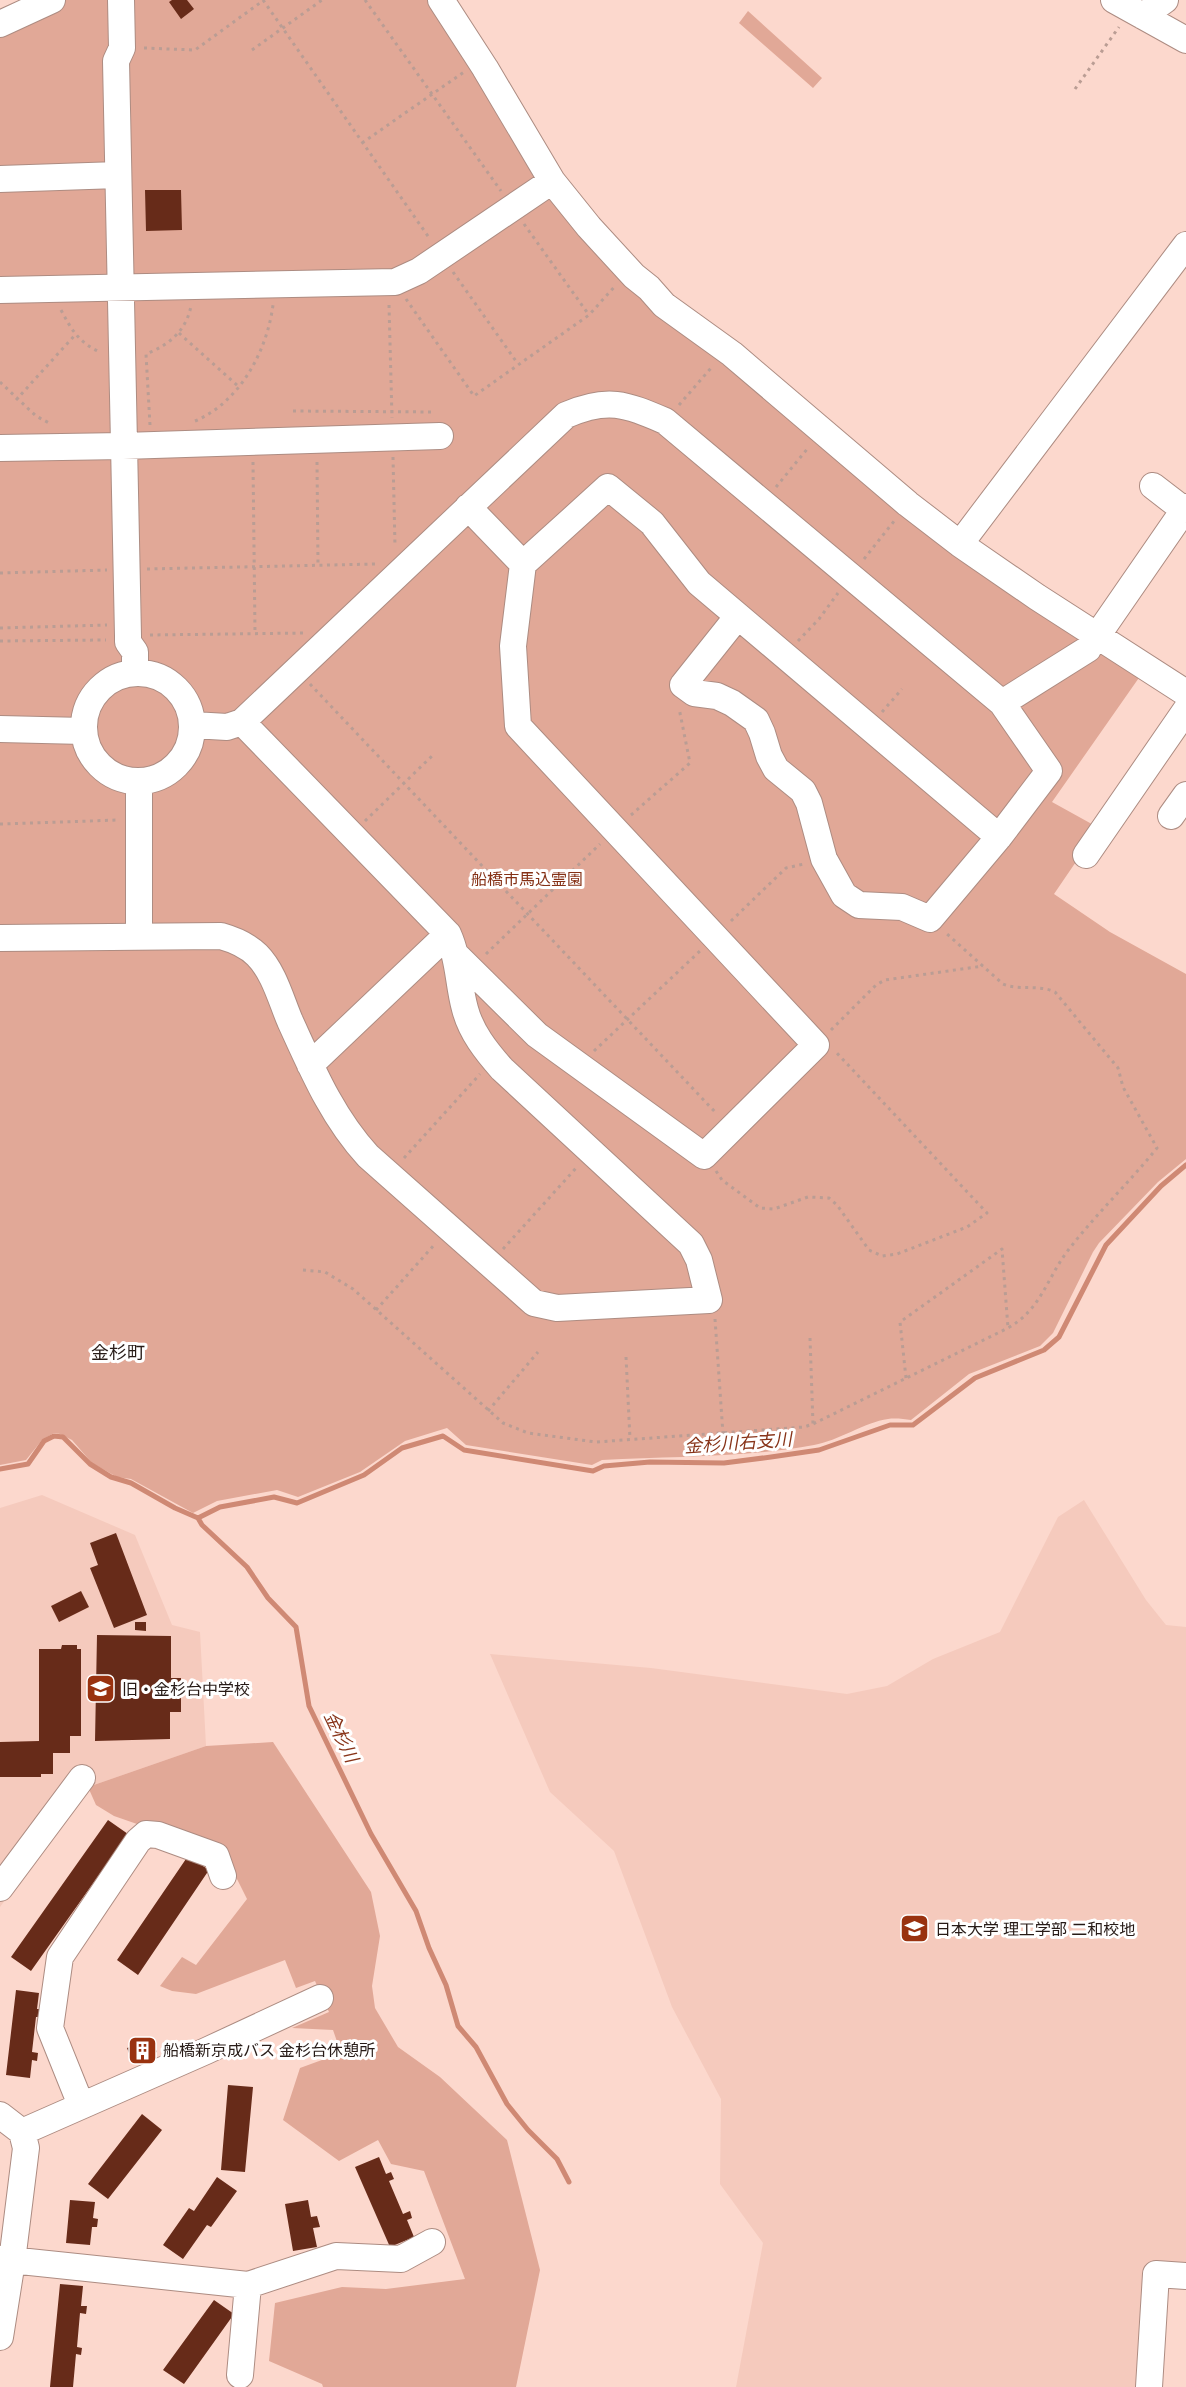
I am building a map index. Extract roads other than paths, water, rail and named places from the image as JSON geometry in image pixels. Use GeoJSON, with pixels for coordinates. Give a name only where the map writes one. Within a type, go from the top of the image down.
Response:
{"type":"FeatureCollection","features":[{"type":"Feature","properties":{"kind":"street"},"geometry":{"type":"LineString","coordinates":[[0,24],[52,0]]}},
{"type":"Feature","properties":{"kind":"street"},"geometry":{"type":"LineString","coordinates":[[121,0],[122,48],[116,62],[123,440],[128,633],[135,652],[135,672]]}},
{"type":"Feature","properties":{"kind":"street"},"geometry":{"type":"LineString","coordinates":[[441,0],[486,68],[552,180],[589,227],[664,305],[732,354],[908,504],[1092,643],[1186,693]]}},
{"type":"Feature","properties":{"kind":"street"},"geometry":{"type":"LineString","coordinates":[[1130,8],[1165,0]]}},
{"type":"Feature","properties":{"kind":"street"},"geometry":{"type":"LineString","coordinates":[[1130,8],[1186,40]]}},
{"type":"Feature","properties":{"kind":"street"},"geometry":{"type":"LineString","coordinates":[[0,179],[118,176]]}},
{"type":"Feature","properties":{"kind":"street"},"geometry":{"type":"LineString","coordinates":[[0,290],[395,282],[419,271],[552,180]]}},
{"type":"Feature","properties":{"kind":"street"},"geometry":{"type":"LineString","coordinates":[[960,544],[1186,245]]}},
{"type":"Feature","properties":{"kind":"street"},"geometry":{"type":"LineString","coordinates":[[193,725],[227,727],[242,722],[566,415],[588,405],[606,404],[631,407],[665,422],[1002,703],[1049,771],[999,837],[930,919],[902,907],[859,905],[844,895],[824,859],[809,803],[803,791],[776,769],[756,720],[732,703],[717,696],[694,693],[682,685],[738,616]]}},
{"type":"Feature","properties":{"kind":"street"},"geometry":{"type":"LineString","coordinates":[[0,448],[123,440],[253,442],[316,440],[438,424]]}},
{"type":"Feature","properties":{"kind":"street"},"geometry":{"type":"LineString","coordinates":[[1002,703],[1092,643],[1185,509],[1153,486]]}},
{"type":"Feature","properties":{"kind":"street"},"geometry":{"type":"LineString","coordinates":[[242,722],[351,835],[537,1035],[704,1156],[816,1045],[518,726],[513,646],[523,564],[608,487],[652,523],[699,583],[999,837]]}},
{"type":"Feature","properties":{"kind":"street"},"geometry":{"type":"LineString","coordinates":[[468,507],[523,564]]}},
{"type":"Feature","properties":{"kind":"street"},"geometry":{"type":"LineString","coordinates":[[135,672],[156,675],[174,686],[188,704],[193,725],[189,746],[177,764],[160,777],[139,782],[115,776],[96,761],[88,747],[84,731],[85,714],[92,698],[103,685],[118,676],[135,672]]}},
{"type":"Feature","properties":{"kind":"street"},"geometry":{"type":"LineString","coordinates":[[1086,855],[1186,710]]}},
{"type":"Feature","properties":{"kind":"street"},"geometry":{"type":"LineString","coordinates":[[0,729],[84,731]]}},
{"type":"Feature","properties":{"kind":"street"},"geometry":{"type":"LineString","coordinates":[[139,782],[139,936]]}},
{"type":"Feature","properties":{"kind":"street"},"geometry":{"type":"LineString","coordinates":[[1171,816],[1186,795]]}},
{"type":"Feature","properties":{"kind":"street"},"geometry":{"type":"LineString","coordinates":[[0,938],[221,936],[241,942],[258,956],[268,970],[310,1065],[348,1134],[389,1175],[534,1303],[542,1307],[557,1308],[709,1300],[699,1260],[691,1244],[502,1069],[485,1050],[465,1009],[458,952]]}},
{"type":"Feature","properties":{"kind":"street"},"geometry":{"type":"LineString","coordinates":[[310,1065],[458,952]]}},
{"type":"Feature","properties":{"kind":"street"},"geometry":{"type":"LineString","coordinates":[[0,1888],[82,1778]]}},
{"type":"Feature","properties":{"kind":"street"},"geometry":{"type":"LineString","coordinates":[[81,2105],[50,2028],[60,1957],[138,1841],[146,1834],[158,1835],[216,1856],[223,1876]]}},
{"type":"Feature","properties":{"kind":"street"},"geometry":{"type":"LineString","coordinates":[[22,2132],[320,1998]]}},
{"type":"Feature","properties":{"kind":"street"},"geometry":{"type":"LineString","coordinates":[[0,2115],[22,2132],[26,2148],[6,2260],[0,2337]]}},
{"type":"Feature","properties":{"kind":"street"},"geometry":{"type":"LineString","coordinates":[[6,2260],[241,2284],[336,2256],[401,2259],[432,2241]]}},
{"type":"Feature","properties":{"kind":"street"},"geometry":{"type":"LineString","coordinates":[[1149,2387],[1156,2274],[1186,2276]]}},
{"type":"Feature","properties":{"kind":"street"},"geometry":{"type":"LineString","coordinates":[[240,2375],[241,2284]]}},
{"type":"Feature","properties":{"kind":"waterway","name":"金杉川右支川"},"geometry":{"type":"LineString","coordinates":[[198,1518],[220,1507],[274,1497],[297,1503],[364,1475],[402,1448],[443,1436],[464,1450],[593,1471],[604,1466],[650,1462],[724,1463],[771,1457],[819,1450],[890,1425],[913,1425],[975,1378],[1044,1350],[1059,1337],[1106,1245],[1161,1186],[1186,1165]]}},
{"type":"Feature","properties":{"kind":"waterway","name":"金杉川"},"geometry":{"type":"LineString","coordinates":[[0,1469],[28,1464],[44,1441],[54,1436],[63,1437],[90,1464],[111,1477],[131,1483],[198,1518],[202,1525],[247,1567],[268,1598],[296,1627],[309,1706],[371,1834],[416,1911],[429,1948],[446,1985],[458,2026],[476,2047],[507,2104],[528,2130],[557,2159],[569,2182]]}},
{"type":"Feature","properties":{"kind":"place","name":"旧・金杉台中学校"},"geometry":{"type":"Point","coordinates":[101,1689]}},
{"type":"Feature","properties":{"kind":"place","name":"日本大学 理工学部 二和校地"},"geometry":{"type":"Point","coordinates":[914,1929]}},
{"type":"Feature","properties":{"kind":"place","name":"船橋新京成バス 金杉台休憩所"},"geometry":{"type":"Point","coordinates":[142,2050]}},
{"type":"Feature","properties":{"kind":"district","name":"金杉町"},"geometry":{"type":"Point","coordinates":[118,1353]}},
{"type":"Feature","properties":{"kind":"park label","name":"船橋市馬込霊園"},"geometry":{"type":"Point","coordinates":[527,879]}}]}
